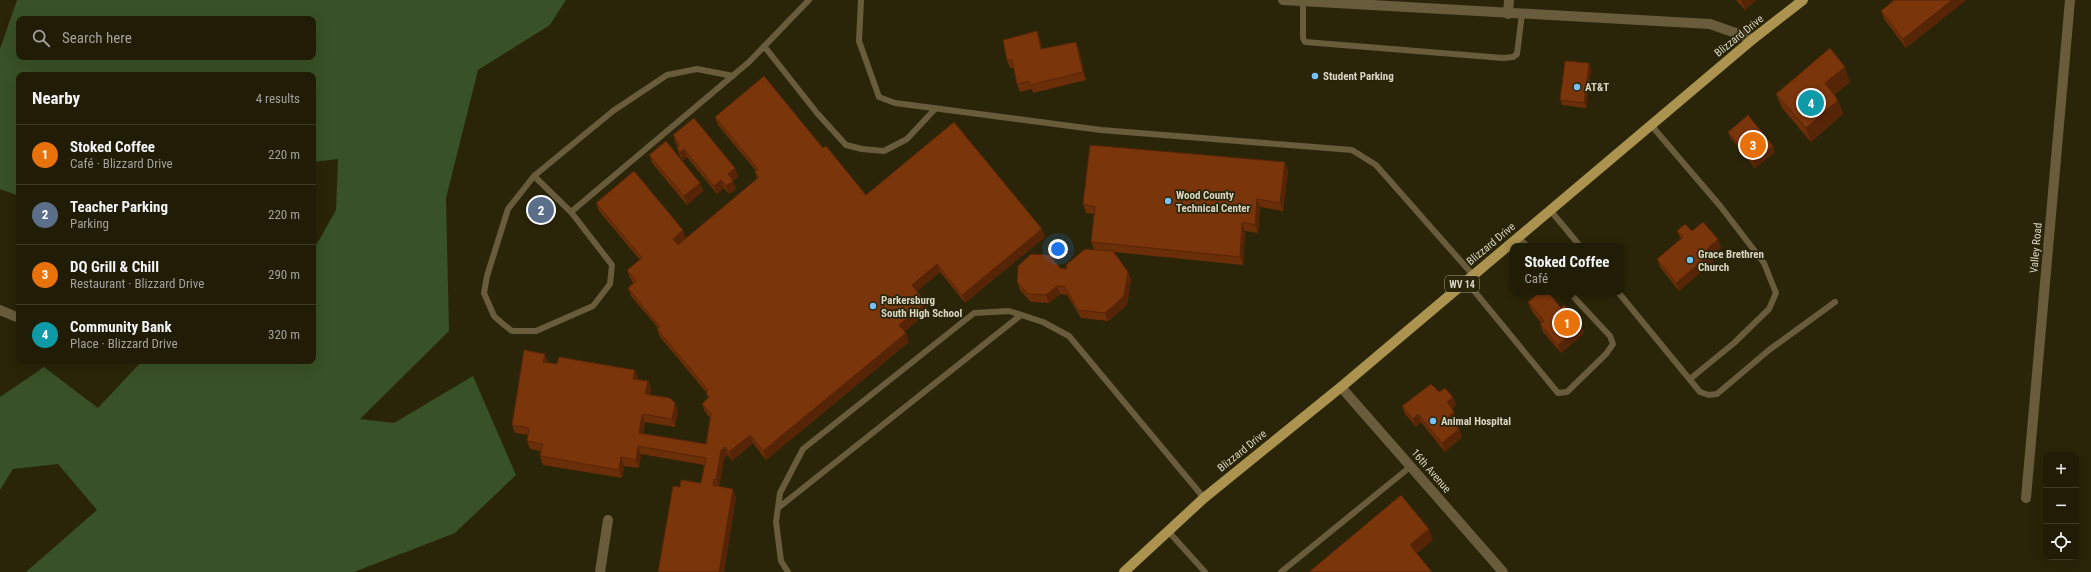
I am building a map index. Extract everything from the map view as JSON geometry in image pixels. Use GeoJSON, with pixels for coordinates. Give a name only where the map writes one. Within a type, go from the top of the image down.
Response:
{"type":"FeatureCollection","features":[{"type":"Feature","properties":{"kind":"main road","name":"Blizzard Drive"},"geometry":{"type":"LineString","coordinates":[[1511,243],[1753,39],[1803,0]]}},
{"type":"Feature","properties":{"kind":"main road","name":"Blizzard Drive"},"geometry":{"type":"LineString","coordinates":[[1127,571],[1204,498],[1341,387],[1510,244]]}},
{"type":"Feature","properties":{"kind":"street"},"geometry":{"type":"LineString","coordinates":[[1283,0],[1303,0],[1508,14],[1710,24],[1753,39]]}},
{"type":"Feature","properties":{"kind":"street"},"geometry":{"type":"LineString","coordinates":[[1508,14],[1509,0]]}},
{"type":"Feature","properties":{"kind":"street","name":"Valley Road"},"geometry":{"type":"LineString","coordinates":[[2026,498],[2070,0]]}},
{"type":"Feature","properties":{"kind":"street"},"geometry":{"type":"LineString","coordinates":[[0,310],[16,317]]}},
{"type":"Feature","properties":{"kind":"street","name":"16th Avenue"},"geometry":{"type":"LineString","coordinates":[[1341,387],[1502,572]]}},
{"type":"Feature","properties":{"kind":"street"},"geometry":{"type":"LineString","coordinates":[[600,572],[608,520]]}},
{"type":"Feature","properties":{"kind":"lane"},"geometry":{"type":"LineString","coordinates":[[571,212],[733,76],[809,0]]}},
{"type":"Feature","properties":{"kind":"lane"},"geometry":{"type":"LineString","coordinates":[[861,0],[859,41],[879,97],[895,103],[1101,130],[1352,150],[1376,165],[1470,278],[1558,393],[1567,392],[1606,354],[1613,344],[1610,336],[1572,295]]}},
{"type":"Feature","properties":{"kind":"lane"},"geometry":{"type":"LineString","coordinates":[[1303,0],[1303,38],[1305,42],[1513,57],[1517,54],[1522,14]]}},
{"type":"Feature","properties":{"kind":"lane"},"geometry":{"type":"LineString","coordinates":[[764,46],[817,113],[846,145],[862,150],[884,151],[907,139],[935,109]]}},
{"type":"Feature","properties":{"kind":"lane"},"geometry":{"type":"LineString","coordinates":[[534,176],[571,212],[612,265],[610,284],[593,306],[536,331],[512,331],[494,316],[484,293],[487,276],[508,209],[534,176],[613,111],[667,75],[697,69],[733,76]]}},
{"type":"Feature","properties":{"kind":"lane"},"geometry":{"type":"LineString","coordinates":[[1651,125],[1721,207],[1764,263],[1776,293],[1769,309],[1734,343],[1690,379]]}},
{"type":"Feature","properties":{"kind":"lane"},"geometry":{"type":"LineString","coordinates":[[1550,210],[1578,243]]}},
{"type":"Feature","properties":{"kind":"lane"},"geometry":{"type":"LineString","coordinates":[[1518,237],[1523,243]]}},
{"type":"Feature","properties":{"kind":"lane"},"geometry":{"type":"LineString","coordinates":[[1620,295],[1700,392],[1709,395],[1717,394],[1769,350],[1835,302]]}},
{"type":"Feature","properties":{"kind":"lane"},"geometry":{"type":"LineString","coordinates":[[788,572],[780,561],[776,522],[780,493],[803,449],[974,313],[1009,311],[1043,322],[1069,336],[1204,498]]}},
{"type":"Feature","properties":{"kind":"lane"},"geometry":{"type":"LineString","coordinates":[[778,508],[1021,315]]}},
{"type":"Feature","properties":{"kind":"lane"},"geometry":{"type":"LineString","coordinates":[[1281,572],[1410,467]]}},
{"type":"Feature","properties":{"kind":"lane"},"geometry":{"type":"LineString","coordinates":[[1168,531],[1205,572]]}},
{"type":"Feature","properties":{"kind":"green space"},"geometry":{"type":"Polygon","coordinates":[[[17,0],[566,0],[550,25],[478,70],[446,198],[449,331],[360,419],[394,423],[473,376],[516,475],[455,533],[354,572],[26,572],[97,510],[58,464],[13,469],[0,490],[0,397],[44,367],[98,408],[139,364],[316,364],[316,246],[336,210],[338,159],[316,162],[316,72],[16,72],[16,195],[0,189],[0,49],[17,0]]]}},
{"type":"Feature","properties":{"kind":"building"},"geometry":{"type":"Polygon","coordinates":[[[1894,0],[1952,0],[1903,39],[1881,11],[1894,0]]]}},
{"type":"Feature","properties":{"kind":"building"},"geometry":{"type":"Polygon","coordinates":[[[1037,31],[1041,49],[1076,42],[1083,72],[1030,85],[1029,81],[1017,84],[1012,60],[1007,60],[1003,40],[1037,31]]]}},
{"type":"Feature","properties":{"kind":"building"},"geometry":{"type":"Polygon","coordinates":[[[1830,48],[1845,67],[1825,83],[1838,100],[1806,128],[1776,94],[1830,48]]]}},
{"type":"Feature","properties":{"kind":"building","name":"AT&T"},"geometry":{"type":"Polygon","coordinates":[[[1565,61],[1589,63],[1584,103],[1560,100],[1565,61]]]}},
{"type":"Feature","properties":{"kind":"building","name":"Parkersburg South High School"},"geometry":{"type":"Polygon","coordinates":[[[764,76],[823,148],[826,146],[866,195],[954,122],[1042,229],[962,295],[937,264],[912,285],[926,303],[899,325],[906,333],[763,451],[750,435],[729,452],[725,447],[721,450],[716,480],[714,479],[713,485],[733,489],[719,572],[658,572],[673,486],[680,487],[681,480],[701,483],[706,458],[638,446],[636,460],[621,457],[619,470],[540,456],[543,444],[527,441],[529,428],[512,425],[524,350],[545,354],[543,362],[557,364],[559,357],[635,370],[633,379],[648,381],[645,394],[670,398],[675,403],[672,419],[642,414],[639,433],[706,444],[711,414],[702,404],[709,397],[706,393],[708,390],[657,329],[660,327],[628,288],[636,281],[627,270],[642,258],[596,203],[634,171],[683,230],[673,239],[678,245],[759,177],[755,172],[758,169],[715,117],[764,76]]]}},
{"type":"Feature","properties":{"kind":"building"},"geometry":{"type":"Polygon","coordinates":[[[1748,115],[1773,146],[1753,162],[1728,132],[1748,115]]]}},
{"type":"Feature","properties":{"kind":"building"},"geometry":{"type":"Polygon","coordinates":[[[694,118],[735,168],[728,174],[733,181],[726,186],[721,180],[714,186],[684,149],[680,152],[677,148],[680,145],[673,135],[694,118]]]}},
{"type":"Feature","properties":{"kind":"building"},"geometry":{"type":"Polygon","coordinates":[[[666,141],[700,183],[684,196],[649,155],[666,141]]]}},
{"type":"Feature","properties":{"kind":"building"},"geometry":{"type":"Polygon","coordinates":[[[1090,145],[1285,162],[1280,203],[1257,199],[1255,225],[1242,222],[1240,257],[1091,242],[1095,207],[1083,204],[1090,145]]]}},
{"type":"Feature","properties":{"kind":"building","name":"Grace Brethren Church"},"geometry":{"type":"Polygon","coordinates":[[[1703,222],[1718,239],[1707,249],[1710,254],[1676,283],[1657,259],[1683,237],[1677,231],[1685,224],[1692,231],[1703,222]]]}},
{"type":"Feature","properties":{"kind":"building"},"geometry":{"type":"Polygon","coordinates":[[[1085,249],[1113,251],[1128,272],[1124,296],[1105,313],[1078,310],[1064,286],[1057,286],[1046,295],[1028,294],[1017,282],[1018,266],[1031,254],[1050,255],[1060,268],[1067,269],[1066,265],[1085,249]]]}},
{"type":"Feature","properties":{"kind":"building"},"geometry":{"type":"Polygon","coordinates":[[[1536,295],[1550,295],[1561,308],[1564,305],[1581,325],[1558,345],[1540,324],[1544,321],[1528,302],[1536,295]]]}},
{"type":"Feature","properties":{"kind":"building","name":"Animal Hospital"},"geometry":{"type":"Polygon","coordinates":[[[1431,384],[1439,392],[1445,388],[1453,397],[1447,402],[1454,412],[1449,416],[1459,429],[1442,443],[1418,414],[1413,419],[1402,406],[1431,384]]]}},
{"type":"Feature","properties":{"kind":"building"},"geometry":{"type":"Polygon","coordinates":[[[1401,495],[1429,529],[1410,545],[1432,572],[1309,572],[1401,495]]]}},
{"type":"Feature","properties":{"kind":"place","name":"Student Parking"},"geometry":{"type":"Point","coordinates":[1315,76]}},
{"type":"Feature","properties":{"kind":"place","name":"AT&T"},"geometry":{"type":"Point","coordinates":[1577,87]}},
{"type":"Feature","properties":{"kind":"place","name":"Community Bank"},"geometry":{"type":"Point","coordinates":[1811,103]}},
{"type":"Feature","properties":{"kind":"place","name":"DQ Grill & Chill"},"geometry":{"type":"Point","coordinates":[1753,145]}},
{"type":"Feature","properties":{"kind":"place","name":"Wood County Technical Center"},"geometry":{"type":"Point","coordinates":[1168,201]}},
{"type":"Feature","properties":{"kind":"place","name":"Teacher Parking"},"geometry":{"type":"Point","coordinates":[541,210]}},
{"type":"Feature","properties":{"kind":"place","name":"Grace Brethren Church"},"geometry":{"type":"Point","coordinates":[1690,260]}},
{"type":"Feature","properties":{"kind":"place","name":"Parkersburg South High School"},"geometry":{"type":"Point","coordinates":[873,306]}},
{"type":"Feature","properties":{"kind":"place","name":"Stoked Coffee"},"geometry":{"type":"Point","coordinates":[1567,323]}},
{"type":"Feature","properties":{"kind":"place","name":"Animal Hospital"},"geometry":{"type":"Point","coordinates":[1433,421]}}]}
